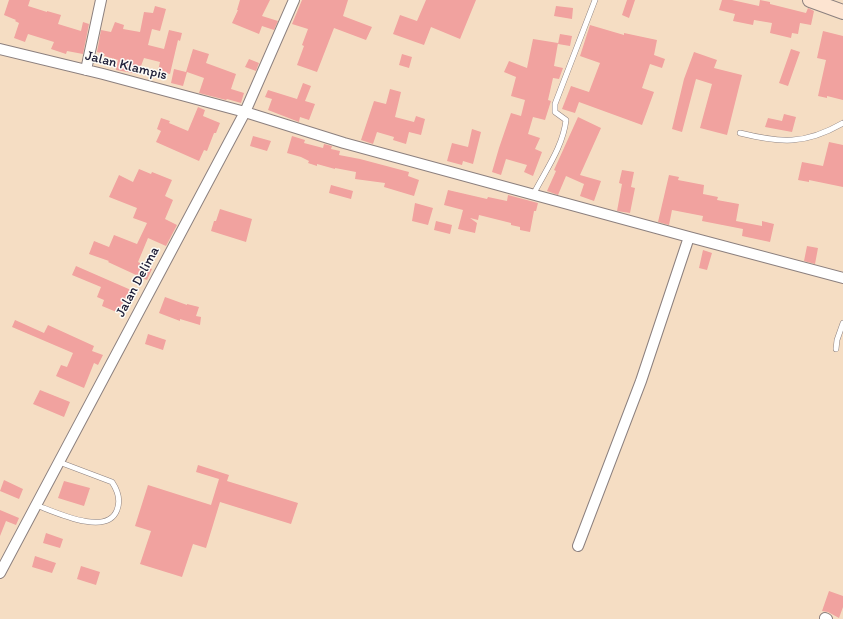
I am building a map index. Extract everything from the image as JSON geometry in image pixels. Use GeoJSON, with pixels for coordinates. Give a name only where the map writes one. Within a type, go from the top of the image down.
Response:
{"type":"FeatureCollection","features":[{"type":"Feature","properties":{"kind":"main road"},"geometry":{"type":"LineString","coordinates":[[812,0],[843,12]]}},
{"type":"Feature","properties":{"kind":"street"},"geometry":{"type":"LineString","coordinates":[[86,70],[101,0]]}},
{"type":"Feature","properties":{"kind":"street","name":"Jalan Delima"},"geometry":{"type":"LineString","coordinates":[[0,573],[245,112],[294,0]]}},
{"type":"Feature","properties":{"kind":"street","name":"Jalan Klampis"},"geometry":{"type":"LineString","coordinates":[[0,49],[245,112],[344,143],[689,238],[843,278]]}},
{"type":"Feature","properties":{"kind":"street"},"geometry":{"type":"LineString","coordinates":[[578,546],[641,381],[689,238]]}},
{"type":"Feature","properties":{"kind":"lane"},"geometry":{"type":"LineString","coordinates":[[533,195],[560,143],[565,130],[566,120],[555,112],[555,104],[595,0]]}},
{"type":"Feature","properties":{"kind":"lane"},"geometry":{"type":"LineString","coordinates":[[740,133],[775,141],[794,140],[812,137],[832,130],[843,124]]}},
{"type":"Feature","properties":{"kind":"lane"},"geometry":{"type":"LineString","coordinates":[[836,349],[837,340],[843,323]]}},
{"type":"Feature","properties":{"kind":"lane"},"geometry":{"type":"LineString","coordinates":[[36,505],[88,523],[103,523],[111,520],[115,514],[118,507],[118,494],[112,482],[59,462]]}},
{"type":"Feature","properties":{"kind":"building"},"geometry":{"type":"Polygon","coordinates":[[[9,0],[30,0],[28,6],[61,15],[58,24],[81,31],[83,22],[89,24],[83,54],[67,51],[66,54],[51,49],[54,42],[28,34],[25,42],[14,38],[19,23],[15,21],[16,20],[4,15],[9,0]]]}},
{"type":"Feature","properties":{"kind":"building"},"geometry":{"type":"Polygon","coordinates":[[[240,0],[270,0],[262,16],[278,21],[274,30],[262,26],[259,34],[232,23],[238,10],[240,0]]]}},
{"type":"Feature","properties":{"kind":"building"},"geometry":{"type":"Polygon","coordinates":[[[302,0],[348,0],[343,16],[372,27],[366,40],[334,28],[317,72],[297,65],[308,29],[292,24],[302,0]]]}},
{"type":"Feature","properties":{"kind":"building"},"geometry":{"type":"Polygon","coordinates":[[[426,0],[476,0],[460,39],[431,27],[424,45],[393,34],[400,15],[417,21],[426,0]]]}},
{"type":"Feature","properties":{"kind":"building"},"geometry":{"type":"Polygon","coordinates":[[[627,0],[635,0],[629,18],[622,15],[627,0]]]}},
{"type":"Feature","properties":{"kind":"building"},"geometry":{"type":"Polygon","coordinates":[[[722,0],[732,0],[759,6],[760,0],[806,13],[808,8],[814,11],[811,25],[800,23],[798,34],[792,33],[791,38],[770,33],[772,23],[754,20],[753,25],[733,21],[735,14],[719,10],[722,0]]]}},
{"type":"Feature","properties":{"kind":"building"},"geometry":{"type":"Polygon","coordinates":[[[155,6],[166,9],[160,31],[152,29],[148,45],[164,49],[169,30],[182,33],[180,41],[178,40],[170,74],[158,71],[160,62],[144,58],[138,74],[116,70],[118,60],[104,56],[105,54],[97,52],[101,30],[111,32],[115,22],[124,25],[123,29],[140,32],[144,12],[153,13],[155,6]]]}},
{"type":"Feature","properties":{"kind":"building"},"geometry":{"type":"Polygon","coordinates":[[[556,6],[573,8],[572,19],[554,16],[556,6]]]}},
{"type":"Feature","properties":{"kind":"building"},"geometry":{"type":"Polygon","coordinates":[[[590,25],[624,35],[624,33],[657,40],[654,55],[665,59],[662,68],[650,64],[642,88],[654,92],[642,125],[579,102],[575,113],[562,109],[571,86],[589,92],[600,63],[580,56],[590,25]]]}},
{"type":"Feature","properties":{"kind":"building"},"geometry":{"type":"Polygon","coordinates":[[[823,31],[843,36],[843,100],[827,96],[827,98],[818,96],[826,60],[817,58],[823,31]]]}},
{"type":"Feature","properties":{"kind":"building"},"geometry":{"type":"Polygon","coordinates":[[[560,34],[572,36],[570,46],[558,44],[560,34]]]}},
{"type":"Feature","properties":{"kind":"building"},"geometry":{"type":"Polygon","coordinates":[[[533,39],[558,43],[554,66],[563,68],[559,79],[553,78],[548,100],[551,101],[545,120],[533,117],[528,134],[540,138],[535,149],[542,152],[533,176],[524,172],[527,165],[506,159],[501,175],[492,172],[499,148],[511,113],[521,116],[525,100],[511,96],[516,77],[504,72],[509,61],[527,68],[533,39]]]}},
{"type":"Feature","properties":{"kind":"building"},"geometry":{"type":"Polygon","coordinates":[[[193,49],[209,54],[206,63],[236,74],[231,89],[244,93],[241,103],[199,93],[204,78],[187,72],[183,86],[171,83],[174,69],[186,72],[193,49]]]}},
{"type":"Feature","properties":{"kind":"building"},"geometry":{"type":"Polygon","coordinates":[[[791,49],[800,52],[788,86],[779,83],[791,49]]]}},
{"type":"Feature","properties":{"kind":"building"},"geometry":{"type":"Polygon","coordinates":[[[694,52],[717,60],[714,68],[742,75],[727,135],[700,128],[712,84],[696,79],[682,132],[672,129],[684,79],[694,52]]]}},
{"type":"Feature","properties":{"kind":"building"},"geometry":{"type":"Polygon","coordinates":[[[402,54],[412,57],[409,68],[399,65],[402,54]]]}},
{"type":"Feature","properties":{"kind":"building"},"geometry":{"type":"Polygon","coordinates":[[[249,59],[259,63],[256,71],[245,67],[249,59]]]}},
{"type":"Feature","properties":{"kind":"building"},"geometry":{"type":"Polygon","coordinates":[[[303,83],[311,86],[305,101],[315,104],[309,120],[300,117],[299,122],[268,110],[272,99],[265,97],[268,90],[297,99],[303,83]]]}},
{"type":"Feature","properties":{"kind":"building"},"geometry":{"type":"Polygon","coordinates":[[[390,89],[401,92],[395,117],[414,122],[416,116],[425,119],[421,135],[409,132],[406,144],[393,140],[394,137],[377,132],[373,144],[361,140],[374,101],[386,104],[390,89]]]}},
{"type":"Feature","properties":{"kind":"building"},"geometry":{"type":"Polygon","coordinates":[[[198,107],[205,110],[203,116],[220,123],[216,133],[214,133],[207,151],[204,150],[199,161],[156,142],[161,131],[157,129],[161,118],[170,121],[169,123],[188,131],[198,107]]]}},
{"type":"Feature","properties":{"kind":"building"},"geometry":{"type":"Polygon","coordinates":[[[784,114],[796,117],[792,132],[765,127],[768,118],[782,121],[784,114]]]}},
{"type":"Feature","properties":{"kind":"building"},"geometry":{"type":"Polygon","coordinates":[[[578,117],[601,128],[580,175],[601,181],[594,201],[580,196],[584,184],[566,176],[558,195],[547,191],[556,171],[554,170],[578,117]]]}},
{"type":"Feature","properties":{"kind":"building"},"geometry":{"type":"Polygon","coordinates":[[[472,129],[481,132],[473,164],[463,161],[462,165],[447,161],[452,143],[468,147],[472,129]]]}},
{"type":"Feature","properties":{"kind":"building"},"geometry":{"type":"Polygon","coordinates":[[[253,136],[271,141],[267,151],[250,146],[253,136]]]}},
{"type":"Feature","properties":{"kind":"building"},"geometry":{"type":"Polygon","coordinates":[[[292,136],[305,140],[304,143],[323,148],[324,144],[332,146],[331,149],[340,151],[339,155],[409,172],[408,176],[419,180],[414,196],[384,187],[385,183],[355,179],[356,172],[335,169],[317,164],[317,166],[308,163],[309,161],[301,157],[287,153],[292,136]]]}},
{"type":"Feature","properties":{"kind":"building"},"geometry":{"type":"Polygon","coordinates":[[[829,142],[843,145],[843,187],[809,180],[809,182],[798,180],[802,162],[823,166],[829,142]]]}},
{"type":"Feature","properties":{"kind":"building"},"geometry":{"type":"Polygon","coordinates":[[[139,169],[151,174],[152,172],[172,180],[165,196],[173,200],[165,219],[177,225],[166,246],[148,238],[138,262],[152,269],[147,280],[108,262],[109,261],[89,254],[94,241],[109,247],[114,235],[137,244],[147,223],[133,218],[137,208],[109,197],[119,175],[133,182],[139,169]]]}},
{"type":"Feature","properties":{"kind":"building"},"geometry":{"type":"Polygon","coordinates":[[[622,170],[634,172],[631,187],[635,188],[630,213],[617,211],[622,184],[619,183],[622,170]]]}},
{"type":"Feature","properties":{"kind":"building"},"geometry":{"type":"Polygon","coordinates":[[[669,175],[679,177],[678,180],[704,185],[703,194],[718,197],[717,200],[739,204],[736,221],[762,226],[762,221],[774,224],[770,242],[742,236],[743,229],[702,221],[703,216],[672,210],[669,225],[658,222],[669,175]]]}},
{"type":"Feature","properties":{"kind":"building"},"geometry":{"type":"Polygon","coordinates":[[[331,185],[353,191],[351,199],[329,193],[331,185]]]}},
{"type":"Feature","properties":{"kind":"building"},"geometry":{"type":"Polygon","coordinates":[[[448,190],[487,199],[488,197],[507,201],[508,195],[538,203],[536,211],[534,211],[530,232],[520,230],[520,227],[511,225],[511,223],[479,215],[478,220],[470,218],[477,223],[475,233],[458,229],[463,210],[444,205],[448,190]]]}},
{"type":"Feature","properties":{"kind":"building"},"geometry":{"type":"Polygon","coordinates":[[[415,203],[433,208],[428,225],[412,221],[415,203]]]}},
{"type":"Feature","properties":{"kind":"building"},"geometry":{"type":"Polygon","coordinates":[[[220,209],[252,219],[246,242],[211,231],[220,209]]]}},
{"type":"Feature","properties":{"kind":"building"},"geometry":{"type":"Polygon","coordinates":[[[436,221],[452,225],[450,234],[434,230],[436,221]]]}},
{"type":"Feature","properties":{"kind":"building"},"geometry":{"type":"Polygon","coordinates":[[[807,246],[818,248],[815,264],[804,261],[807,246]]]}},
{"type":"Feature","properties":{"kind":"building"},"geometry":{"type":"Polygon","coordinates":[[[703,250],[712,253],[707,270],[699,268],[703,250]]]}},
{"type":"Feature","properties":{"kind":"building"},"geometry":{"type":"Polygon","coordinates":[[[76,266],[131,290],[127,299],[125,298],[119,313],[102,306],[104,300],[97,297],[101,287],[72,275],[76,266]]]}},
{"type":"Feature","properties":{"kind":"building"},"geometry":{"type":"Polygon","coordinates":[[[165,297],[187,305],[199,307],[196,316],[201,317],[200,325],[180,319],[180,321],[159,313],[165,297]]]}},
{"type":"Feature","properties":{"kind":"building"},"geometry":{"type":"Polygon","coordinates":[[[15,320],[44,333],[48,325],[94,346],[92,351],[103,355],[98,365],[94,363],[84,388],[56,376],[61,365],[67,367],[73,353],[12,327],[15,320]]]}},
{"type":"Feature","properties":{"kind":"building"},"geometry":{"type":"Polygon","coordinates":[[[148,334],[166,340],[163,350],[145,344],[148,334]]]}},
{"type":"Feature","properties":{"kind":"building"},"geometry":{"type":"Polygon","coordinates":[[[40,390],[70,402],[64,417],[33,404],[40,390]]]}},
{"type":"Feature","properties":{"kind":"building"},"geometry":{"type":"Polygon","coordinates":[[[198,465],[229,475],[227,481],[298,503],[291,524],[220,502],[206,548],[193,544],[182,577],[140,564],[151,531],[135,526],[148,485],[211,505],[219,479],[196,472],[198,465]]]}},
{"type":"Feature","properties":{"kind":"building"},"geometry":{"type":"Polygon","coordinates":[[[4,480],[23,489],[19,499],[0,491],[4,480]]]}},
{"type":"Feature","properties":{"kind":"building"},"geometry":{"type":"Polygon","coordinates":[[[64,481],[90,488],[84,506],[58,498],[64,481]]]}},
{"type":"Feature","properties":{"kind":"building"},"geometry":{"type":"Polygon","coordinates":[[[0,510],[19,518],[16,525],[6,521],[0,536],[0,510]]]}},
{"type":"Feature","properties":{"kind":"building"},"geometry":{"type":"Polygon","coordinates":[[[46,533],[63,539],[60,548],[43,543],[46,533]]]}},
{"type":"Feature","properties":{"kind":"building"},"geometry":{"type":"Polygon","coordinates":[[[35,556],[56,563],[52,573],[32,567],[35,556]]]}},
{"type":"Feature","properties":{"kind":"building"},"geometry":{"type":"Polygon","coordinates":[[[81,566],[100,572],[96,585],[77,579],[81,566]]]}},
{"type":"Feature","properties":{"kind":"building"},"geometry":{"type":"Polygon","coordinates":[[[829,591],[843,596],[843,607],[839,618],[828,612],[822,611],[829,591]]]}}]}
